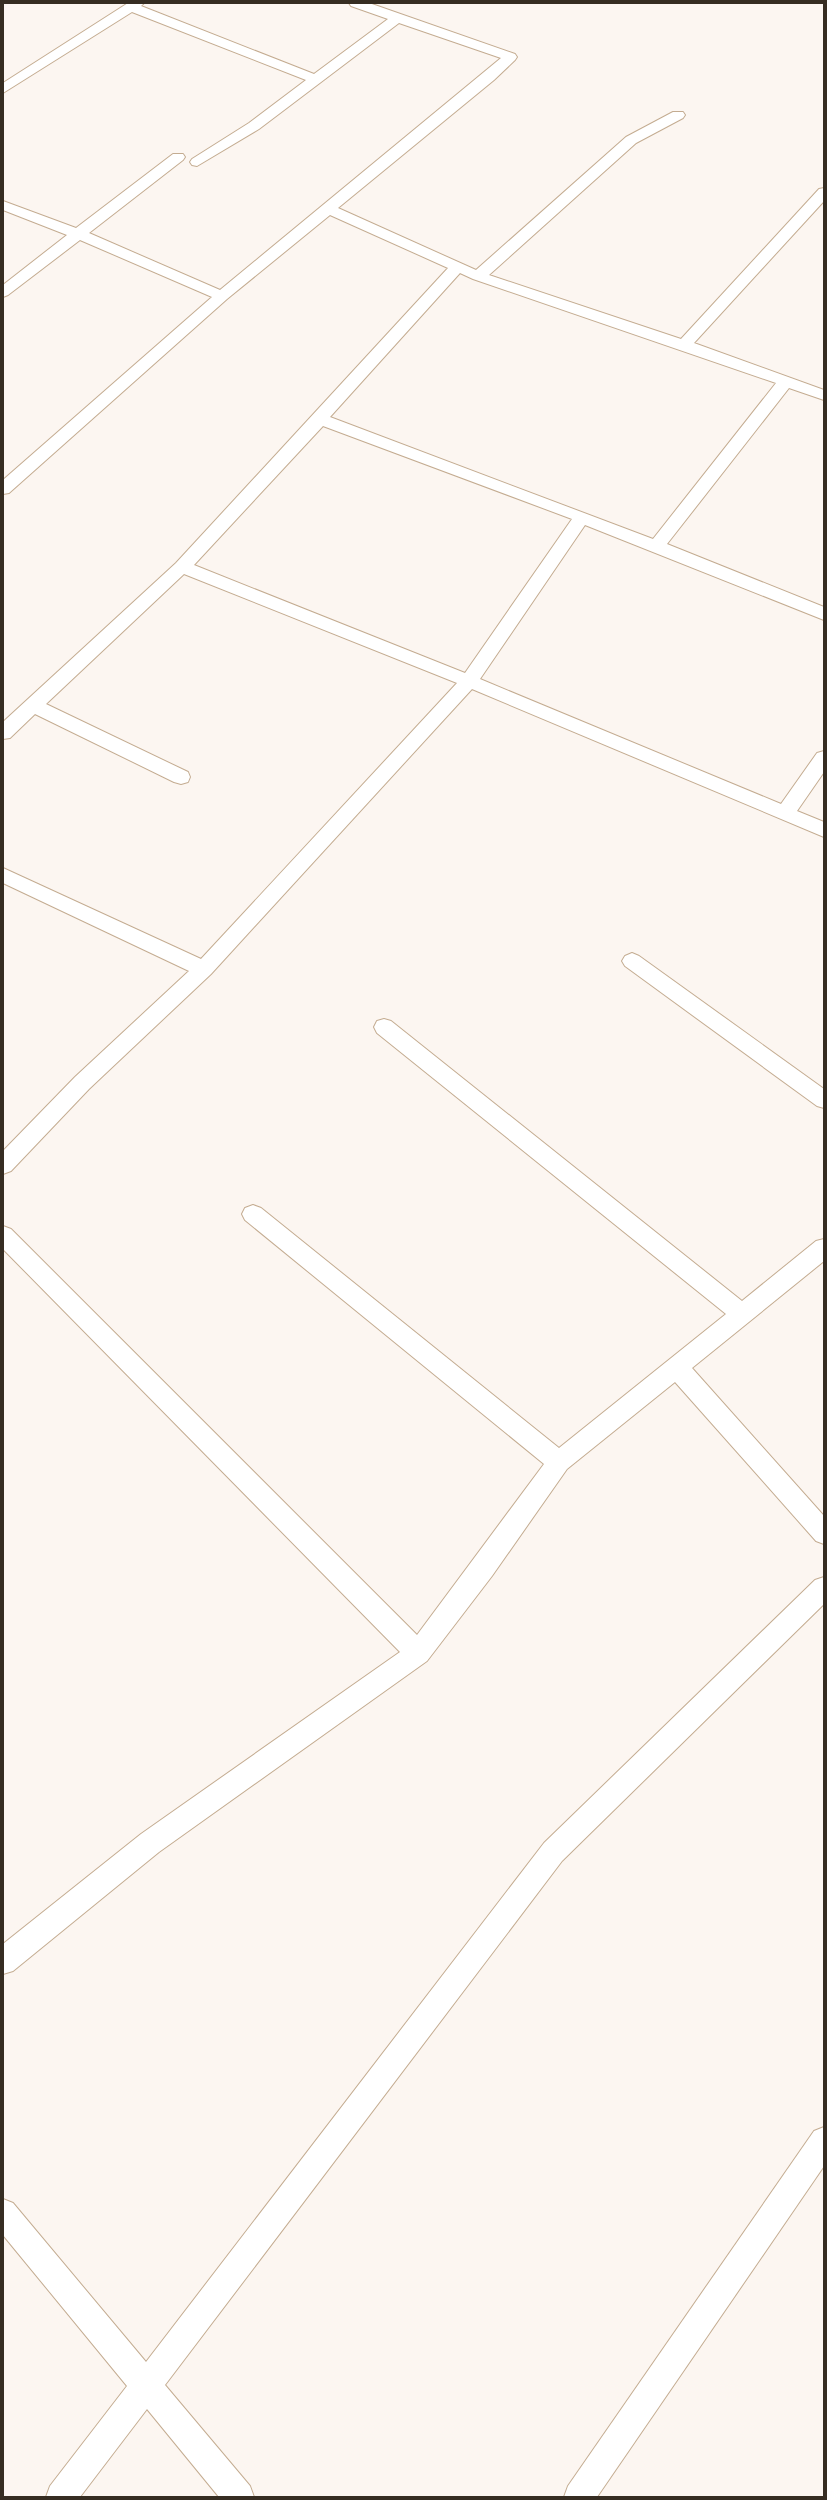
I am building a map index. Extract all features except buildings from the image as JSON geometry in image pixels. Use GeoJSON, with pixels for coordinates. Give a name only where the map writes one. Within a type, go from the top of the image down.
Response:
{"type":"FeatureCollection","features":[{"type":"Feature","properties":{"kind":"street"},"geometry":{"type":"LineString","coordinates":[[3,489],[222,296],[489,77],[510,57],[356,3]]}},
{"type":"Feature","properties":{"kind":"street"},"geometry":{"type":"LineString","coordinates":[[3,89],[9,79],[134,5],[315,80]]}},
{"type":"Feature","properties":{"kind":"street"},"geometry":{"type":"LineString","coordinates":[[197,162],[254,126],[397,18]]}},
{"type":"Feature","properties":{"kind":"street"},"geometry":{"type":"LineString","coordinates":[[478,276],[631,140],[678,115]]}},
{"type":"Feature","properties":{"kind":"street"},"geometry":{"type":"LineString","coordinates":[[3,292],[80,235],[178,157]]}},
{"type":"Feature","properties":{"kind":"street"},"geometry":{"type":"LineString","coordinates":[[684,344],[824,192]]}},
{"type":"Feature","properties":{"kind":"street"},"geometry":{"type":"LineString","coordinates":[[3,205],[80,235],[222,296]]}},
{"type":"Feature","properties":{"kind":"street"},"geometry":{"type":"LineString","coordinates":[[328,209],[478,276],[684,344],[824,395]]}},
{"type":"Feature","properties":{"kind":"street"},"geometry":{"type":"LineString","coordinates":[[3,733],[182,567],[320,419],[458,266]]}},
{"type":"Feature","properties":{"kind":"street"},"geometry":{"type":"LineString","coordinates":[[656,547],[785,382]]}},
{"type":"Feature","properties":{"kind":"street"},"geometry":{"type":"LineString","coordinates":[[320,419],[582,517],[824,614]]}},
{"type":"Feature","properties":{"kind":"street"},"geometry":{"type":"LineString","coordinates":[[3,1164],[82,1083],[204,969],[470,681],[582,517]]}},
{"type":"Feature","properties":{"kind":"street"},"geometry":{"type":"LineString","coordinates":[[182,567],[470,681],[824,830]]}},
{"type":"Feature","properties":{"kind":"street"},"geometry":{"type":"LineString","coordinates":[[32,705],[181,777]]}},
{"type":"Feature","properties":{"kind":"street"},"geometry":{"type":"LineString","coordinates":[[785,813],[824,758]]}},
{"type":"Feature","properties":{"kind":"street"},"geometry":{"type":"LineString","coordinates":[[3,875],[204,969]]}},
{"type":"Feature","properties":{"kind":"street"},"geometry":{"type":"LineString","coordinates":[[632,961],[824,1100]]}},
{"type":"Feature","properties":{"kind":"street"},"geometry":{"type":"LineString","coordinates":[[384,1027],[742,1314]]}},
{"type":"Feature","properties":{"kind":"street"},"geometry":{"type":"LineString","coordinates":[[253,1214],[559,1462]]}},
{"type":"Feature","properties":{"kind":"street"},"geometry":{"type":"LineString","coordinates":[[3,1235],[418,1653]]}},
{"type":"Feature","properties":{"kind":"street"},"geometry":{"type":"LineString","coordinates":[[3,1961],[150,1843],[418,1653],[483,1568],[559,1462],[824,1248]]}},
{"type":"Feature","properties":{"kind":"street"},"geometry":{"type":"LineString","coordinates":[[676,1367],[824,1533]]}},
{"type":"Feature","properties":{"kind":"street"},"geometry":{"type":"LineString","coordinates":[[61,2497],[145,2384],[553,1852],[824,1588]]}},
{"type":"Feature","properties":{"kind":"street"},"geometry":{"type":"LineString","coordinates":[[579,2497],[824,2141]]}},
{"type":"Feature","properties":{"kind":"street"},"geometry":{"type":"LineString","coordinates":[[3,2213],[239,2497]]}}]}
